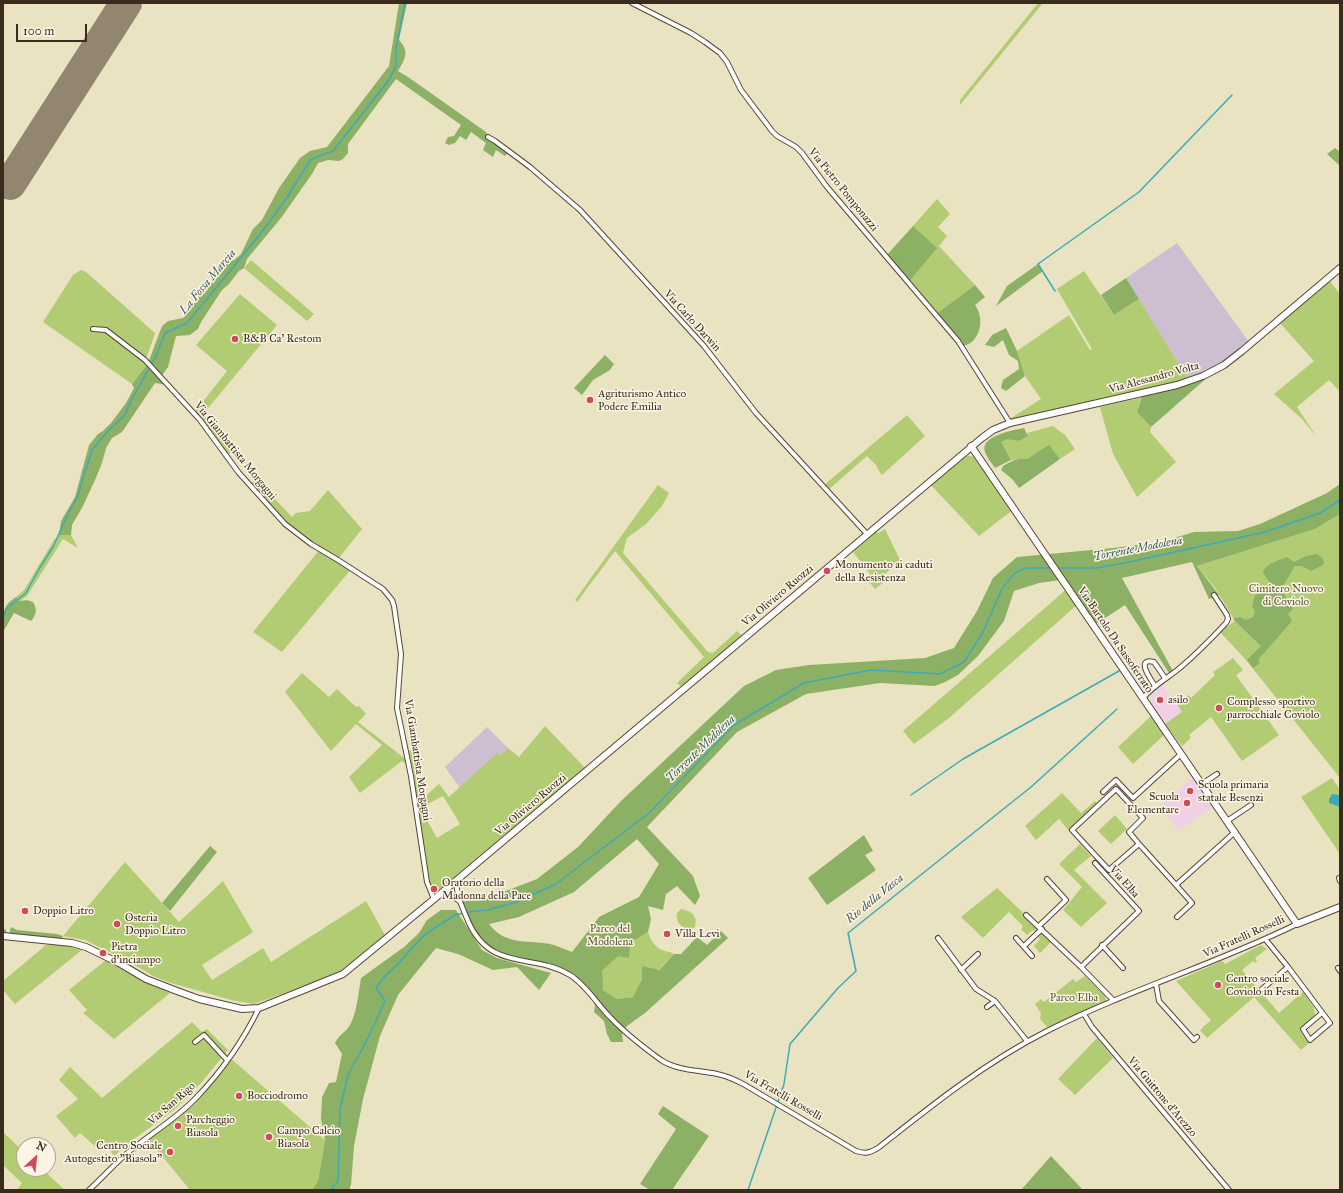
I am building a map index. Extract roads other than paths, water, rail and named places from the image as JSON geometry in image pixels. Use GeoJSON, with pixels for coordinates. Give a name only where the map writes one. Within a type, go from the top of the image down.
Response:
{"type":"FeatureCollection","features":[{"type":"Feature","properties":{"kind":"street","name":"Via Pietro Pomponazzi"},"geometry":{"type":"LineString","coordinates":[[632,3],[691,33],[710,45],[724,57],[741,90],[772,131],[802,153],[827,187],[958,342],[1010,423]]}},
{"type":"Feature","properties":{"kind":"street","name":"Via Carlo Darwin"},"geometry":{"type":"LineString","coordinates":[[488,137],[530,167],[580,210],[704,346],[756,413],[867,534]]}},
{"type":"Feature","properties":{"kind":"street","name":"Via Alessandro Volta"},"geometry":{"type":"LineString","coordinates":[[1010,423],[1177,384],[1203,376],[1221,367],[1242,351],[1340,268]]}},
{"type":"Feature","properties":{"kind":"street","name":"Via Giambattista Morgagni"},"geometry":{"type":"LineString","coordinates":[[93,329],[106,330],[145,360],[196,416],[239,473],[286,524],[311,544],[383,589],[392,600],[401,654],[397,700],[398,713],[411,776],[427,882],[434,899]]}},
{"type":"Feature","properties":{"kind":"street","name":"Via Oliviero Ruozzi"},"geometry":{"type":"LineString","coordinates":[[3,936],[72,943],[86,946],[120,963],[146,979],[199,999],[242,1009],[259,1008],[343,974],[456,881],[971,446],[993,430],[1010,423]]}},
{"type":"Feature","properties":{"kind":"street","name":"Via Bartolo Da Sassoferrato"},"geometry":{"type":"LineString","coordinates":[[971,446],[1297,924]]}},
{"type":"Feature","properties":{"kind":"street"},"geometry":{"type":"LineString","coordinates":[[1143,698],[1155,686],[1171,676],[1184,665],[1227,621],[1228,619],[1225,611],[1214,595]]}},
{"type":"Feature","properties":{"kind":"street"},"geometry":{"type":"LineString","coordinates":[[1155,686],[1145,671],[1145,667],[1148,663],[1152,662],[1156,664],[1166,678]]}},
{"type":"Feature","properties":{"kind":"street"},"geometry":{"type":"LineString","coordinates":[[1103,792],[1116,780],[1133,798],[1181,754]]}},
{"type":"Feature","properties":{"kind":"street"},"geometry":{"type":"LineString","coordinates":[[1202,784],[1218,774]]}},
{"type":"Feature","properties":{"kind":"street"},"geometry":{"type":"LineString","coordinates":[[1139,844],[1110,870],[1072,830],[1116,789],[1143,818],[1129,832],[1192,903],[1177,917]]}},
{"type":"Feature","properties":{"kind":"street"},"geometry":{"type":"LineString","coordinates":[[1227,821],[1251,805]]}},
{"type":"Feature","properties":{"kind":"street"},"geometry":{"type":"LineString","coordinates":[[1176,885],[1235,832]]}},
{"type":"Feature","properties":{"kind":"street","name":"Via Elba"},"geometry":{"type":"LineString","coordinates":[[1081,967],[1102,945],[1139,912],[1095,863]]}},
{"type":"Feature","properties":{"kind":"street"},"geometry":{"type":"LineString","coordinates":[[1024,946],[1066,900],[1048,879]]}},
{"type":"Feature","properties":{"kind":"street","name":"Via Fratelli Rosselli"},"geometry":{"type":"LineString","coordinates":[[456,881],[459,902],[471,928],[478,939],[490,950],[506,957],[561,970],[573,977],[625,1031],[667,1063],[683,1069],[730,1078],[780,1105],[856,1151],[861,1152],[872,1152],[975,1074],[1027,1041],[1113,1000],[1266,940],[1297,924],[1340,907]]}},
{"type":"Feature","properties":{"kind":"street","name":"Via Fratelli Rosselli"},"geometry":{"type":"LineString","coordinates":[[445,890],[459,902]]}},
{"type":"Feature","properties":{"kind":"street"},"geometry":{"type":"LineString","coordinates":[[1026,915],[1041,927],[1113,1000]]}},
{"type":"Feature","properties":{"kind":"street"},"geometry":{"type":"LineString","coordinates":[[938,938],[976,990],[995,1001],[1027,1041]]}},
{"type":"Feature","properties":{"kind":"street"},"geometry":{"type":"LineString","coordinates":[[1016,938],[1032,956]]}},
{"type":"Feature","properties":{"kind":"street"},"geometry":{"type":"LineString","coordinates":[[1266,940],[1330,1023],[1310,1040],[1303,1029],[1322,1013]]}},
{"type":"Feature","properties":{"kind":"street"},"geometry":{"type":"LineString","coordinates":[[1102,945],[1123,968]]}},
{"type":"Feature","properties":{"kind":"street"},"geometry":{"type":"LineString","coordinates":[[961,970],[978,954]]}},
{"type":"Feature","properties":{"kind":"street"},"geometry":{"type":"LineString","coordinates":[[1262,990],[1288,967]]}},
{"type":"Feature","properties":{"kind":"street"},"geometry":{"type":"LineString","coordinates":[[1156,984],[1159,1000],[1194,1040],[1197,1037]]}},
{"type":"Feature","properties":{"kind":"street"},"geometry":{"type":"LineString","coordinates":[[987,1007],[995,1001]]}},
{"type":"Feature","properties":{"kind":"street","name":"Via San Rigo"},"geometry":{"type":"LineString","coordinates":[[89,1190],[130,1151],[172,1119],[195,1099],[227,1060],[247,1031],[259,1008]]}},
{"type":"Feature","properties":{"kind":"street","name":"Via Guittone d'Arezzo"},"geometry":{"type":"LineString","coordinates":[[1084,1014],[1092,1027],[1229,1190]]}},
{"type":"Feature","properties":{"kind":"street"},"geometry":{"type":"LineString","coordinates":[[194,1042],[204,1035],[227,1060]]}},
{"type":"Feature","properties":{"kind":"water"},"geometry":{"type":"Polygon","coordinates":[[[1332,794],[1340,795],[1340,807],[1329,803],[1329,799],[1332,794]]]}},
{"type":"Feature","properties":{"kind":"waterway","name":"La Fossa Marcia"},"geometry":{"type":"LineString","coordinates":[[3,620],[6,609],[26,593],[53,547],[77,498],[92,450],[107,432],[124,416],[155,358],[165,333],[187,323],[258,237],[286,199],[311,159],[333,151],[389,80],[396,66],[396,48],[405,3]]}},
{"type":"Feature","properties":{"kind":"waterway"},"geometry":{"type":"LineString","coordinates":[[1055,291],[1038,264],[1139,192],[1232,95]]}},
{"type":"Feature","properties":{"kind":"waterway","name":"Torrente Modolena"},"geometry":{"type":"LineString","coordinates":[[1057,568],[1096,568],[1125,563],[1265,532],[1320,513],[1340,500]]}},
{"type":"Feature","properties":{"kind":"waterway","name":"Torrente Modolena"},"geometry":{"type":"LineString","coordinates":[[331,1190],[338,1181],[340,1109],[348,1075],[366,1042],[385,1001],[376,988],[385,976],[424,935],[455,915],[488,910],[517,902],[556,884],[649,813],[734,725],[804,683],[871,670],[940,674],[964,662],[983,632],[1003,587],[1015,573],[1025,568],[1052,568]]}},
{"type":"Feature","properties":{"kind":"waterway"},"geometry":{"type":"LineString","coordinates":[[911,795],[963,759],[1119,671]]}},
{"type":"Feature","properties":{"kind":"waterway","name":"Rio della Vasca"},"geometry":{"type":"LineString","coordinates":[[748,1190],[784,1084],[790,1044],[838,988],[856,971],[848,933],[1031,787],[1117,709]]}},
{"type":"Feature","properties":{"kind":"place","name":"B&B Ca' Restom"},"geometry":{"type":"Point","coordinates":[235,339]}},
{"type":"Feature","properties":{"kind":"place","name":"Agriturismo Antico Podere Emilia"},"geometry":{"type":"Point","coordinates":[590,400]}},
{"type":"Feature","properties":{"kind":"place","name":"Monumento ai caduti della Resistenza"},"geometry":{"type":"Point","coordinates":[827,571]}},
{"type":"Feature","properties":{"kind":"place","name":"asilo"},"geometry":{"type":"Point","coordinates":[1160,700]}},
{"type":"Feature","properties":{"kind":"place","name":"Complesso sportivo parrocchiale Coviolo"},"geometry":{"type":"Point","coordinates":[1219,708]}},
{"type":"Feature","properties":{"kind":"place","name":"Scuola primaria statale Besenzi"},"geometry":{"type":"Point","coordinates":[1190,791]}},
{"type":"Feature","properties":{"kind":"place","name":"Scuola Elementare"},"geometry":{"type":"Point","coordinates":[1187,803]}},
{"type":"Feature","properties":{"kind":"place","name":"Oratorio della Madonna della Pace"},"geometry":{"type":"Point","coordinates":[434,889]}},
{"type":"Feature","properties":{"kind":"place","name":"Doppio Litro"},"geometry":{"type":"Point","coordinates":[25,911]}},
{"type":"Feature","properties":{"kind":"place","name":"Osteria Doppio Litro"},"geometry":{"type":"Point","coordinates":[117,924]}},
{"type":"Feature","properties":{"kind":"place","name":"Villa Levi"},"geometry":{"type":"Point","coordinates":[667,934]}},
{"type":"Feature","properties":{"kind":"place","name":"Pietra d'inciampo"},"geometry":{"type":"Point","coordinates":[103,953]}},
{"type":"Feature","properties":{"kind":"place","name":"Centro sociale Coviolo in Festa"},"geometry":{"type":"Point","coordinates":[1218,985]}},
{"type":"Feature","properties":{"kind":"place","name":"Bocciodromo"},"geometry":{"type":"Point","coordinates":[239,1096]}},
{"type":"Feature","properties":{"kind":"place","name":"Parcheggio Biasola"},"geometry":{"type":"Point","coordinates":[178,1126]}},
{"type":"Feature","properties":{"kind":"place","name":"Campo Calcio Biasola"},"geometry":{"type":"Point","coordinates":[269,1137]}},
{"type":"Feature","properties":{"kind":"place","name":"Centro Sociale Autogestito \"Biasola\""},"geometry":{"type":"Point","coordinates":[170,1152]}},
{"type":"Feature","properties":{"kind":"park label","name":"Cimitero Nuovo di Coviolo"},"geometry":{"type":"Point","coordinates":[1286,595]}},
{"type":"Feature","properties":{"kind":"park label","name":"Parco del Modolena"},"geometry":{"type":"Point","coordinates":[610,935]}},
{"type":"Feature","properties":{"kind":"park label","name":"Parco Elba"},"geometry":{"type":"Point","coordinates":[1074,998]}}]}
